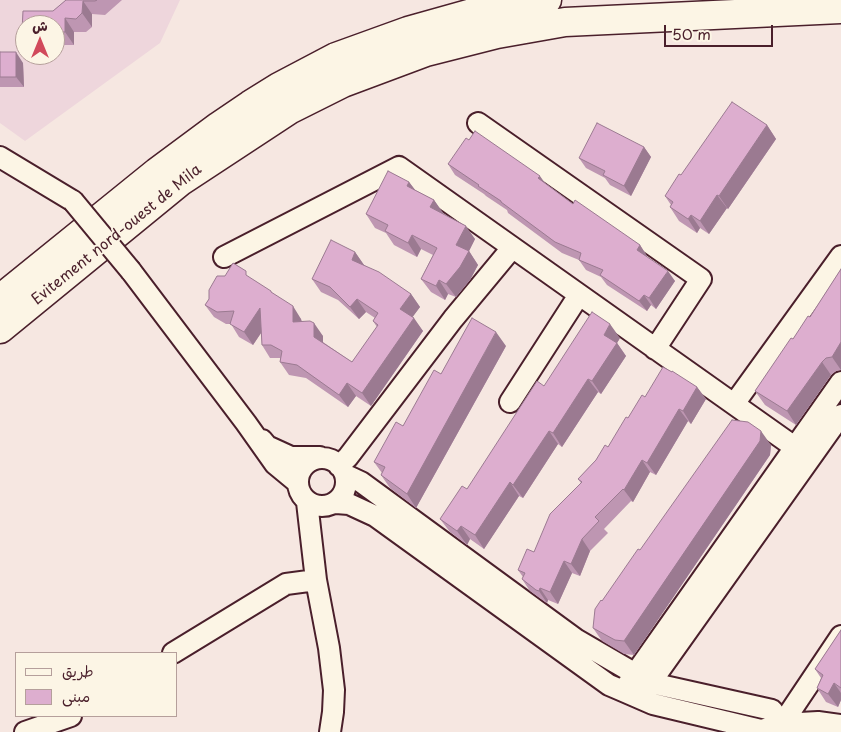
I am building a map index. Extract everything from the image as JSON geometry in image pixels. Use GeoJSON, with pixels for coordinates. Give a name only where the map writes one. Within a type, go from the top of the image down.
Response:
{"type":"FeatureCollection","features":[{"type":"Feature","properties":{"kind":"highway"},"geometry":{"type":"LineString","coordinates":[[0,299],[156,172],[279,86],[336,57],[408,31],[472,13],[547,0]]}},
{"type":"Feature","properties":{"kind":"highway","name":"Evitement nord-ouest de Mila"},"geometry":{"type":"LineString","coordinates":[[0,329],[181,181],[288,110],[343,83],[426,52],[497,34],[565,22],[841,9]]}},
{"type":"Feature","properties":{"kind":"street"},"geometry":{"type":"LineString","coordinates":[[478,123],[701,279],[655,349]]}},
{"type":"Feature","properties":{"kind":"street"},"geometry":{"type":"LineString","coordinates":[[0,157],[73,201],[130,271],[275,464],[298,482]]}},
{"type":"Feature","properties":{"kind":"street"},"geometry":{"type":"LineString","coordinates":[[224,257],[399,167],[802,453]]}},
{"type":"Feature","properties":{"kind":"street"},"geometry":{"type":"LineString","coordinates":[[512,248],[453,319],[348,457],[336,466],[308,462],[298,474],[298,490],[307,502],[321,508],[336,503],[350,504],[375,516],[609,685],[637,686],[772,710],[782,724]]}},
{"type":"Feature","properties":{"kind":"street"},"geometry":{"type":"LineString","coordinates":[[734,404],[841,256]]}},
{"type":"Feature","properties":{"kind":"street"},"geometry":{"type":"LineString","coordinates":[[510,402],[579,295]]}},
{"type":"Feature","properties":{"kind":"street"},"geometry":{"type":"LineString","coordinates":[[637,686],[802,453],[841,382]]}},
{"type":"Feature","properties":{"kind":"street"},"geometry":{"type":"LineString","coordinates":[[802,453],[841,415]]}},
{"type":"Feature","properties":{"kind":"street"},"geometry":{"type":"LineString","coordinates":[[246,423],[268,446],[292,457],[336,466],[361,482],[637,686]]}},
{"type":"Feature","properties":{"kind":"street"},"geometry":{"type":"LineString","coordinates":[[336,466],[346,491],[336,503]]}},
{"type":"Feature","properties":{"kind":"street"},"geometry":{"type":"LineString","coordinates":[[307,502],[316,580],[329,648],[334,690],[334,712],[330,732]]}},
{"type":"Feature","properties":{"kind":"street"},"geometry":{"type":"LineString","coordinates":[[175,652],[286,584],[316,580]]}},
{"type":"Feature","properties":{"kind":"street"},"geometry":{"type":"LineString","coordinates":[[782,724],[841,636]]}},
{"type":"Feature","properties":{"kind":"street"},"geometry":{"type":"LineString","coordinates":[[25,732],[68,717]]}},
{"type":"Feature","properties":{"kind":"street"},"geometry":{"type":"LineString","coordinates":[[782,724],[818,722],[841,725]]}},
{"type":"Feature","properties":{"kind":"shaded area"},"geometry":{"type":"Polygon","coordinates":[[[0,0],[180,0],[160,43],[25,141],[0,123],[0,0]]]}},
{"type":"Feature","properties":{"kind":"building"},"geometry":{"type":"Polygon","coordinates":[[[66,0],[97,0],[83,1],[82,13],[76,19],[65,18],[65,15],[23,15],[23,11],[53,11],[66,0]]]}},
{"type":"Feature","properties":{"kind":"building"},"geometry":{"type":"Polygon","coordinates":[[[0,52],[15,52],[16,77],[0,77],[0,52]]]}},
{"type":"Feature","properties":{"kind":"building"},"geometry":{"type":"Polygon","coordinates":[[[732,102],[767,125],[700,221],[691,215],[688,219],[670,207],[673,202],[665,196],[732,102]]]}},
{"type":"Feature","properties":{"kind":"building"},"geometry":{"type":"Polygon","coordinates":[[[597,123],[644,147],[624,186],[603,175],[605,171],[579,158],[597,123]]]}},
{"type":"Feature","properties":{"kind":"building"},"geometry":{"type":"Polygon","coordinates":[[[475,131],[540,176],[538,178],[573,204],[575,200],[640,245],[637,250],[668,271],[649,298],[644,295],[639,301],[600,275],[603,270],[579,260],[581,253],[555,242],[448,164],[466,138],[469,140],[475,131]]]}},
{"type":"Feature","properties":{"kind":"building"},"geometry":{"type":"Polygon","coordinates":[[[388,171],[409,182],[407,186],[434,200],[430,207],[466,226],[456,245],[469,251],[460,267],[446,284],[439,280],[436,286],[421,279],[437,248],[412,235],[408,243],[385,231],[388,225],[366,214],[388,171]]]}},
{"type":"Feature","properties":{"kind":"building"},"geometry":{"type":"Polygon","coordinates":[[[331,240],[355,252],[352,260],[379,272],[411,294],[400,309],[414,318],[362,393],[347,383],[339,395],[297,365],[280,362],[282,351],[271,345],[262,345],[260,308],[244,332],[230,324],[234,311],[217,312],[205,305],[209,299],[209,290],[217,276],[225,276],[233,263],[246,271],[246,275],[293,306],[293,322],[310,321],[314,323],[314,337],[352,362],[378,325],[373,321],[378,313],[357,299],[350,307],[330,287],[312,279],[331,240]]]}},
{"type":"Feature","properties":{"kind":"building"},"geometry":{"type":"Polygon","coordinates":[[[841,269],[841,342],[832,357],[826,358],[822,362],[787,411],[755,391],[791,338],[793,339],[808,316],[810,317],[841,269]]]}},
{"type":"Feature","properties":{"kind":"building"},"geometry":{"type":"Polygon","coordinates":[[[592,312],[610,324],[604,335],[617,343],[592,381],[588,379],[553,433],[549,431],[513,485],[510,482],[475,535],[461,526],[457,531],[440,519],[462,486],[467,489],[537,381],[544,386],[592,312]]]}},
{"type":"Feature","properties":{"kind":"building"},"geometry":{"type":"Polygon","coordinates":[[[472,318],[496,332],[407,494],[381,475],[385,467],[374,462],[396,422],[403,426],[434,370],[441,374],[472,318]]]}},
{"type":"Feature","properties":{"kind":"building"},"geometry":{"type":"Polygon","coordinates":[[[663,367],[697,387],[683,411],[679,409],[647,463],[642,460],[624,490],[595,517],[599,521],[582,539],[571,564],[564,561],[550,592],[540,588],[539,591],[536,590],[522,579],[525,573],[518,570],[527,549],[534,552],[550,514],[582,482],[578,479],[596,460],[605,445],[608,447],[642,395],[645,397],[663,367]]]}},
{"type":"Feature","properties":{"kind":"building"},"geometry":{"type":"Polygon","coordinates":[[[732,420],[748,422],[761,431],[760,441],[624,641],[615,640],[593,628],[595,609],[601,600],[638,549],[640,550],[732,420]]]}},
{"type":"Feature","properties":{"kind":"building"},"geometry":{"type":"Polygon","coordinates":[[[841,630],[841,688],[834,683],[828,694],[817,688],[823,675],[815,669],[841,630]]]}}]}
